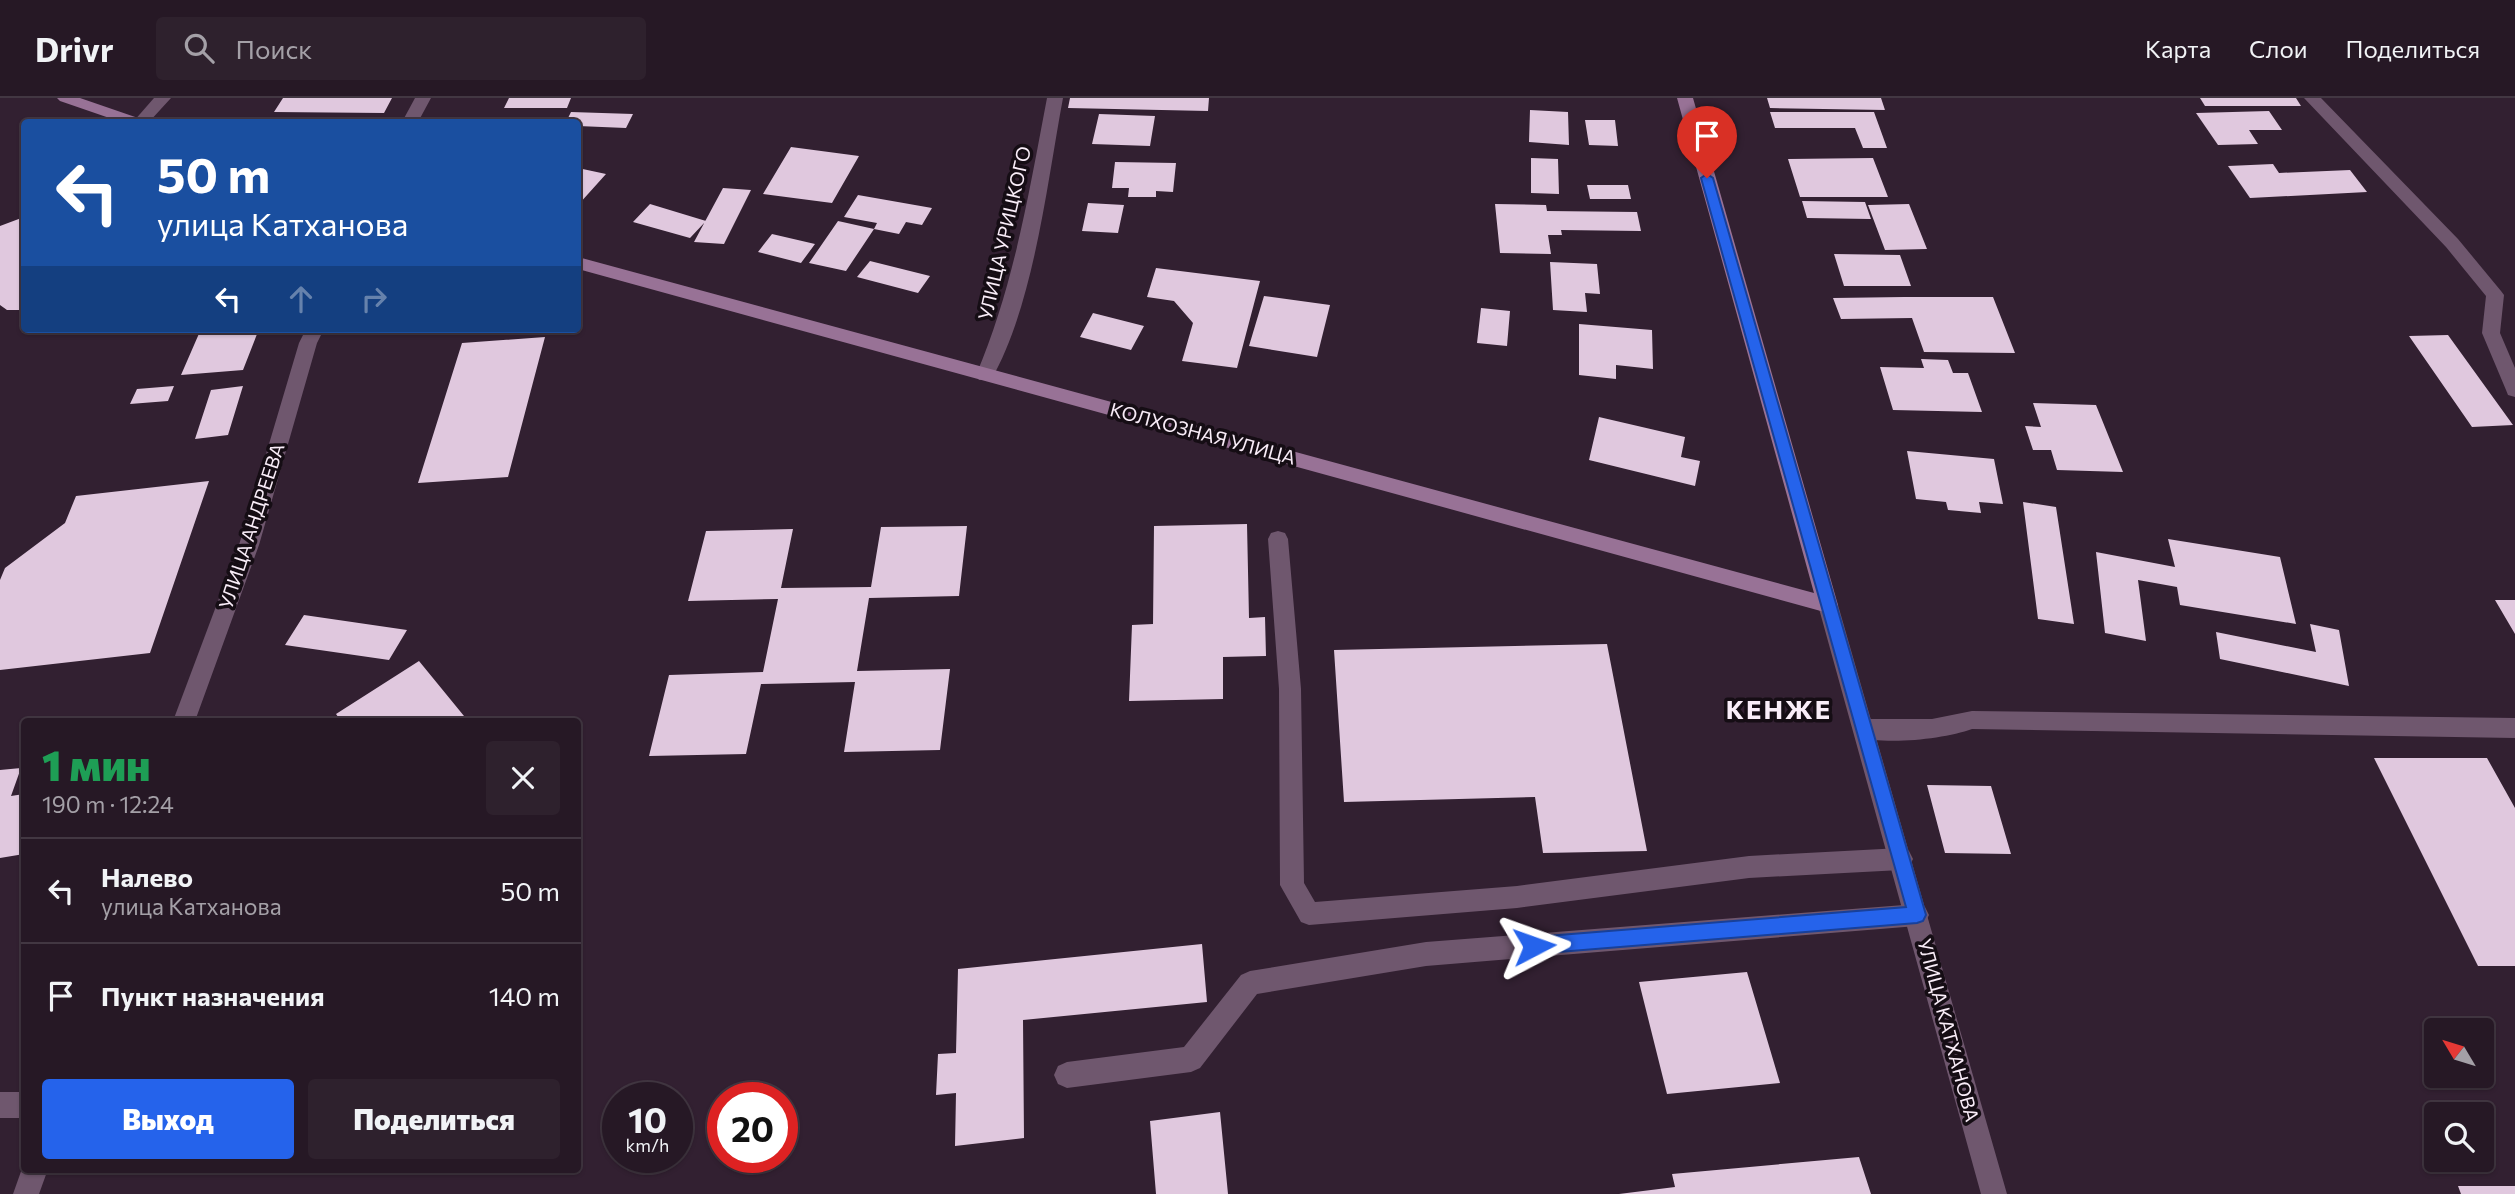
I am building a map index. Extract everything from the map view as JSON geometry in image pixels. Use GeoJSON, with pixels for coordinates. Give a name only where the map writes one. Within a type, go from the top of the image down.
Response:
{"type":"FeatureCollection","features":[{"type":"Feature","properties":{"kind":"street"},"geometry":{"type":"LineString","coordinates":[[65,98],[126,119]]}},
{"type":"Feature","properties":{"kind":"street"},"geometry":{"type":"LineString","coordinates":[[144,119],[163,98]]}},
{"type":"Feature","properties":{"kind":"street"},"geometry":{"type":"LineString","coordinates":[[412,119],[423,98]]}},
{"type":"Feature","properties":{"kind":"street","name":"УЛИЦА УРИЦКОГО"},"geometry":{"type":"LineString","coordinates":[[985,375],[999,345],[1014,293],[1055,98]]}},
{"type":"Feature","properties":{"kind":"street","name":"УЛИЦА КАТХАНОВА"},"geometry":{"type":"LineString","coordinates":[[1685,98],[1994,1194]]}},
{"type":"Feature","properties":{"kind":"street"},"geometry":{"type":"LineString","coordinates":[[2312,98],[2353,145],[2451,242],[2495,295],[2491,333],[2515,390]]}},
{"type":"Feature","properties":{"kind":"street","name":"КОЛХОЗНАЯ УЛИЦА"},"geometry":{"type":"LineString","coordinates":[[581,264],[1828,604]]}},
{"type":"Feature","properties":{"kind":"street","name":"УЛИЦА АНДРЕЕВА"},"geometry":{"type":"LineString","coordinates":[[185,718],[249,545],[312,333]]}},
{"type":"Feature","properties":{"kind":"street"},"geometry":{"type":"LineString","coordinates":[[1278,539],[1290,689],[1292,885],[1309,914],[1517,897],[1749,867],[1901,859]]}},
{"type":"Feature","properties":{"kind":"street"},"geometry":{"type":"LineString","coordinates":[[1864,729],[1933,729],[1956,727],[1972,720],[2515,728]]}},
{"type":"Feature","properties":{"kind":"street"},"geometry":{"type":"LineString","coordinates":[[1066,1075],[1191,1059],[1250,983],[1426,954],[1917,915]]}},
{"type":"Feature","properties":{"kind":"street"},"geometry":{"type":"LineString","coordinates":[[0,1105],[21,1105]]}},
{"type":"Feature","properties":{"kind":"street"},"geometry":{"type":"LineString","coordinates":[[26,1194],[34,1173]]}},
{"type":"Feature","properties":{"kind":"building"},"geometry":{"type":"Polygon","coordinates":[[[283,98],[392,98],[384,113],[274,112],[283,98]]]}},
{"type":"Feature","properties":{"kind":"building"},"geometry":{"type":"Polygon","coordinates":[[[509,98],[571,98],[567,108],[504,108],[509,98]]]}},
{"type":"Feature","properties":{"kind":"building"},"geometry":{"type":"Polygon","coordinates":[[[1070,98],[1209,98],[1208,111],[1068,108],[1070,98]]]}},
{"type":"Feature","properties":{"kind":"building"},"geometry":{"type":"Polygon","coordinates":[[[1767,98],[1881,98],[1885,110],[1770,108],[1767,98]]]}},
{"type":"Feature","properties":{"kind":"building"},"geometry":{"type":"Polygon","coordinates":[[[2200,98],[2296,98],[2301,106],[2205,106],[2200,98]]]}},
{"type":"Feature","properties":{"kind":"building"},"geometry":{"type":"Polygon","coordinates":[[[1530,110],[1568,112],[1569,145],[1529,142],[1530,110]]]}},
{"type":"Feature","properties":{"kind":"building"},"geometry":{"type":"Polygon","coordinates":[[[2269,111],[2282,130],[2249,130],[2258,144],[2218,145],[2196,113],[2269,111]]]}},
{"type":"Feature","properties":{"kind":"building"},"geometry":{"type":"Polygon","coordinates":[[[571,112],[633,114],[626,128],[581,126],[581,119],[568,119],[571,112]]]}},
{"type":"Feature","properties":{"kind":"building"},"geometry":{"type":"Polygon","coordinates":[[[1770,112],[1874,112],[1887,148],[1863,148],[1855,128],[1775,128],[1770,112]]]}},
{"type":"Feature","properties":{"kind":"building"},"geometry":{"type":"Polygon","coordinates":[[[1099,114],[1155,116],[1150,146],[1092,144],[1099,114]]]}},
{"type":"Feature","properties":{"kind":"building"},"geometry":{"type":"Polygon","coordinates":[[[1585,120],[1615,120],[1618,146],[1589,145],[1585,120]]]}},
{"type":"Feature","properties":{"kind":"building"},"geometry":{"type":"Polygon","coordinates":[[[791,147],[859,156],[832,203],[763,194],[791,147]]]}},
{"type":"Feature","properties":{"kind":"building"},"geometry":{"type":"Polygon","coordinates":[[[1531,158],[1558,159],[1559,194],[1531,193],[1531,158]]]}},
{"type":"Feature","properties":{"kind":"building"},"geometry":{"type":"Polygon","coordinates":[[[1873,158],[1888,197],[1800,197],[1788,159],[1873,158]]]}},
{"type":"Feature","properties":{"kind":"building"},"geometry":{"type":"Polygon","coordinates":[[[1115,162],[1176,163],[1173,192],[1156,191],[1156,197],[1128,197],[1129,188],[1112,188],[1115,162]]]}},
{"type":"Feature","properties":{"kind":"building"},"geometry":{"type":"Polygon","coordinates":[[[2273,164],[2279,173],[2350,170],[2367,192],[2250,198],[2228,166],[2273,164]]]}},
{"type":"Feature","properties":{"kind":"building"},"geometry":{"type":"Polygon","coordinates":[[[581,169],[606,174],[581,202],[581,169]]]}},
{"type":"Feature","properties":{"kind":"building"},"geometry":{"type":"Polygon","coordinates":[[[1587,185],[1628,185],[1631,199],[1590,199],[1587,185]]]}},
{"type":"Feature","properties":{"kind":"building"},"geometry":{"type":"Polygon","coordinates":[[[723,188],[751,190],[724,244],[694,242],[723,188]]]}},
{"type":"Feature","properties":{"kind":"building"},"geometry":{"type":"Polygon","coordinates":[[[858,195],[932,208],[922,225],[906,222],[899,234],[874,229],[877,223],[844,217],[858,195]]]}},
{"type":"Feature","properties":{"kind":"building"},"geometry":{"type":"Polygon","coordinates":[[[1802,201],[1865,202],[1871,219],[1807,218],[1802,201]]]}},
{"type":"Feature","properties":{"kind":"building"},"geometry":{"type":"Polygon","coordinates":[[[1088,203],[1124,205],[1118,233],[1082,231],[1088,203]]]}},
{"type":"Feature","properties":{"kind":"building"},"geometry":{"type":"Polygon","coordinates":[[[650,204],[706,221],[690,238],[633,222],[650,204]]]}},
{"type":"Feature","properties":{"kind":"building"},"geometry":{"type":"Polygon","coordinates":[[[1495,204],[1546,205],[1547,211],[1637,212],[1641,231],[1561,230],[1562,235],[1548,235],[1551,254],[1500,253],[1495,204]]]}},
{"type":"Feature","properties":{"kind":"building"},"geometry":{"type":"Polygon","coordinates":[[[1909,204],[1927,249],[1885,250],[1868,205],[1909,204]]]}},
{"type":"Feature","properties":{"kind":"building"},"geometry":{"type":"Polygon","coordinates":[[[21,218],[21,310],[7,310],[0,305],[0,226],[21,218]]]}},
{"type":"Feature","properties":{"kind":"building"},"geometry":{"type":"Polygon","coordinates":[[[838,221],[874,229],[846,271],[809,263],[838,221]]]}},
{"type":"Feature","properties":{"kind":"building"},"geometry":{"type":"Polygon","coordinates":[[[772,234],[815,244],[801,263],[758,252],[772,234]]]}},
{"type":"Feature","properties":{"kind":"building"},"geometry":{"type":"Polygon","coordinates":[[[1834,254],[1900,255],[1911,286],[1844,286],[1834,254]]]}},
{"type":"Feature","properties":{"kind":"building"},"geometry":{"type":"Polygon","coordinates":[[[870,261],[930,276],[918,293],[857,277],[870,261]]]}},
{"type":"Feature","properties":{"kind":"building"},"geometry":{"type":"Polygon","coordinates":[[[1550,262],[1597,264],[1600,294],[1585,293],[1587,312],[1553,310],[1550,262]]]}},
{"type":"Feature","properties":{"kind":"building"},"geometry":{"type":"Polygon","coordinates":[[[1156,268],[1260,281],[1237,368],[1182,361],[1193,323],[1174,301],[1147,297],[1156,268]]]}},
{"type":"Feature","properties":{"kind":"building"},"geometry":{"type":"Polygon","coordinates":[[[1264,296],[1330,305],[1317,357],[1249,346],[1264,296]]]}},
{"type":"Feature","properties":{"kind":"building"},"geometry":{"type":"Polygon","coordinates":[[[1993,297],[2015,353],[1924,352],[1912,318],[1841,319],[1833,298],[1993,297]]]}},
{"type":"Feature","properties":{"kind":"building"},"geometry":{"type":"Polygon","coordinates":[[[1481,308],[1510,311],[1507,346],[1477,343],[1481,308]]]}},
{"type":"Feature","properties":{"kind":"building"},"geometry":{"type":"Polygon","coordinates":[[[1093,313],[1144,326],[1131,350],[1080,337],[1093,313]]]}},
{"type":"Feature","properties":{"kind":"building"},"geometry":{"type":"Polygon","coordinates":[[[1579,324],[1652,330],[1653,369],[1616,365],[1616,379],[1579,375],[1579,324]]]}},
{"type":"Feature","properties":{"kind":"building"},"geometry":{"type":"Polygon","coordinates":[[[199,333],[257,333],[243,370],[181,375],[199,333]]]}},
{"type":"Feature","properties":{"kind":"building"},"geometry":{"type":"Polygon","coordinates":[[[2448,335],[2513,425],[2472,427],[2409,336],[2448,335]]]}},
{"type":"Feature","properties":{"kind":"building"},"geometry":{"type":"Polygon","coordinates":[[[545,337],[508,477],[418,483],[462,343],[545,337]]]}},
{"type":"Feature","properties":{"kind":"building"},"geometry":{"type":"Polygon","coordinates":[[[1921,359],[1948,360],[1953,373],[1968,373],[1982,412],[1893,410],[1880,367],[1924,368],[1921,359]]]}},
{"type":"Feature","properties":{"kind":"building"},"geometry":{"type":"Polygon","coordinates":[[[174,386],[168,401],[130,404],[137,389],[174,386]]]}},
{"type":"Feature","properties":{"kind":"building"},"geometry":{"type":"Polygon","coordinates":[[[243,386],[228,435],[195,439],[211,390],[243,386]]]}},
{"type":"Feature","properties":{"kind":"building"},"geometry":{"type":"Polygon","coordinates":[[[2033,403],[2096,405],[2123,472],[2057,470],[2051,450],[2033,450],[2025,426],[2041,427],[2033,403]]]}},
{"type":"Feature","properties":{"kind":"building"},"geometry":{"type":"Polygon","coordinates":[[[1599,417],[1685,437],[1681,457],[1700,461],[1695,486],[1589,460],[1599,417]]]}},
{"type":"Feature","properties":{"kind":"building"},"geometry":{"type":"Polygon","coordinates":[[[1907,451],[1994,459],[2003,504],[1979,502],[1981,513],[1948,510],[1946,502],[1916,499],[1907,451]]]}},
{"type":"Feature","properties":{"kind":"building"},"geometry":{"type":"Polygon","coordinates":[[[209,481],[150,653],[0,670],[0,580],[5,568],[65,523],[76,496],[209,481]]]}},
{"type":"Feature","properties":{"kind":"building"},"geometry":{"type":"Polygon","coordinates":[[[2023,502],[2056,507],[2074,624],[2038,619],[2023,502]]]}},
{"type":"Feature","properties":{"kind":"building"},"geometry":{"type":"Polygon","coordinates":[[[1247,524],[1249,618],[1265,617],[1266,656],[1223,657],[1223,699],[1129,701],[1132,625],[1153,624],[1154,526],[1247,524]]]}},
{"type":"Feature","properties":{"kind":"building"},"geometry":{"type":"Polygon","coordinates":[[[967,526],[959,596],[869,598],[857,671],[950,669],[940,750],[844,752],[855,682],[761,684],[746,754],[649,756],[669,675],[763,672],[778,599],[688,601],[706,531],[793,529],[781,588],[871,587],[881,527],[967,526]]]}},
{"type":"Feature","properties":{"kind":"building"},"geometry":{"type":"Polygon","coordinates":[[[2168,539],[2280,557],[2296,624],[2180,605],[2177,587],[2138,580],[2146,641],[2105,633],[2096,552],[2175,567],[2168,539]]]}},
{"type":"Feature","properties":{"kind":"building"},"geometry":{"type":"Polygon","coordinates":[[[2495,600],[2515,600],[2515,634],[2495,600]]]}},
{"type":"Feature","properties":{"kind":"building"},"geometry":{"type":"Polygon","coordinates":[[[304,615],[407,630],[389,660],[285,645],[304,615]]]}},
{"type":"Feature","properties":{"kind":"building"},"geometry":{"type":"Polygon","coordinates":[[[2310,624],[2339,630],[2349,686],[2220,659],[2216,632],[2316,652],[2310,624]]]}},
{"type":"Feature","properties":{"kind":"building"},"geometry":{"type":"Polygon","coordinates":[[[1607,644],[1647,851],[1543,853],[1535,797],[1344,802],[1334,650],[1607,644]]]}},
{"type":"Feature","properties":{"kind":"building"},"geometry":{"type":"Polygon","coordinates":[[[419,661],[464,716],[339,718],[336,714],[419,661]]]}},
{"type":"Feature","properties":{"kind":"building"},"geometry":{"type":"Polygon","coordinates":[[[2374,758],[2487,758],[2515,808],[2515,966],[2478,966],[2374,758]]]}},
{"type":"Feature","properties":{"kind":"building"},"geometry":{"type":"Polygon","coordinates":[[[21,768],[11,796],[21,794],[21,854],[0,858],[0,770],[21,768]]]}},
{"type":"Feature","properties":{"kind":"building"},"geometry":{"type":"Polygon","coordinates":[[[1927,785],[1991,786],[2011,854],[1945,853],[1927,785]]]}},
{"type":"Feature","properties":{"kind":"building"},"geometry":{"type":"Polygon","coordinates":[[[1202,944],[1207,1002],[1023,1020],[1024,1138],[955,1146],[956,1093],[936,1095],[938,1054],[956,1053],[958,969],[1202,944]]]}},
{"type":"Feature","properties":{"kind":"building"},"geometry":{"type":"Polygon","coordinates":[[[1747,972],[1780,1083],[1667,1094],[1639,982],[1747,972]]]}},
{"type":"Feature","properties":{"kind":"building"},"geometry":{"type":"Polygon","coordinates":[[[1220,1112],[1228,1194],[1156,1194],[1150,1121],[1220,1112]]]}},
{"type":"Feature","properties":{"kind":"building"},"geometry":{"type":"Polygon","coordinates":[[[1859,1157],[1871,1194],[1619,1194],[1675,1187],[1672,1174],[1859,1157]]]}},
{"type":"Feature","properties":{"kind":"building"},"geometry":{"type":"Polygon","coordinates":[[[2458,1186],[2515,1186],[2515,1194],[2461,1194],[2458,1186]]]}},
{"type":"Feature","properties":{"kind":"district","name":"КЕНЖЕ"},"geometry":{"type":"Point","coordinates":[1779,708]}},
{"type":"Feature","properties":{"kind":"route"},"geometry":{"type":"LineString","coordinates":[[1534,946],[1917,915],[1707,178]]}}]}
